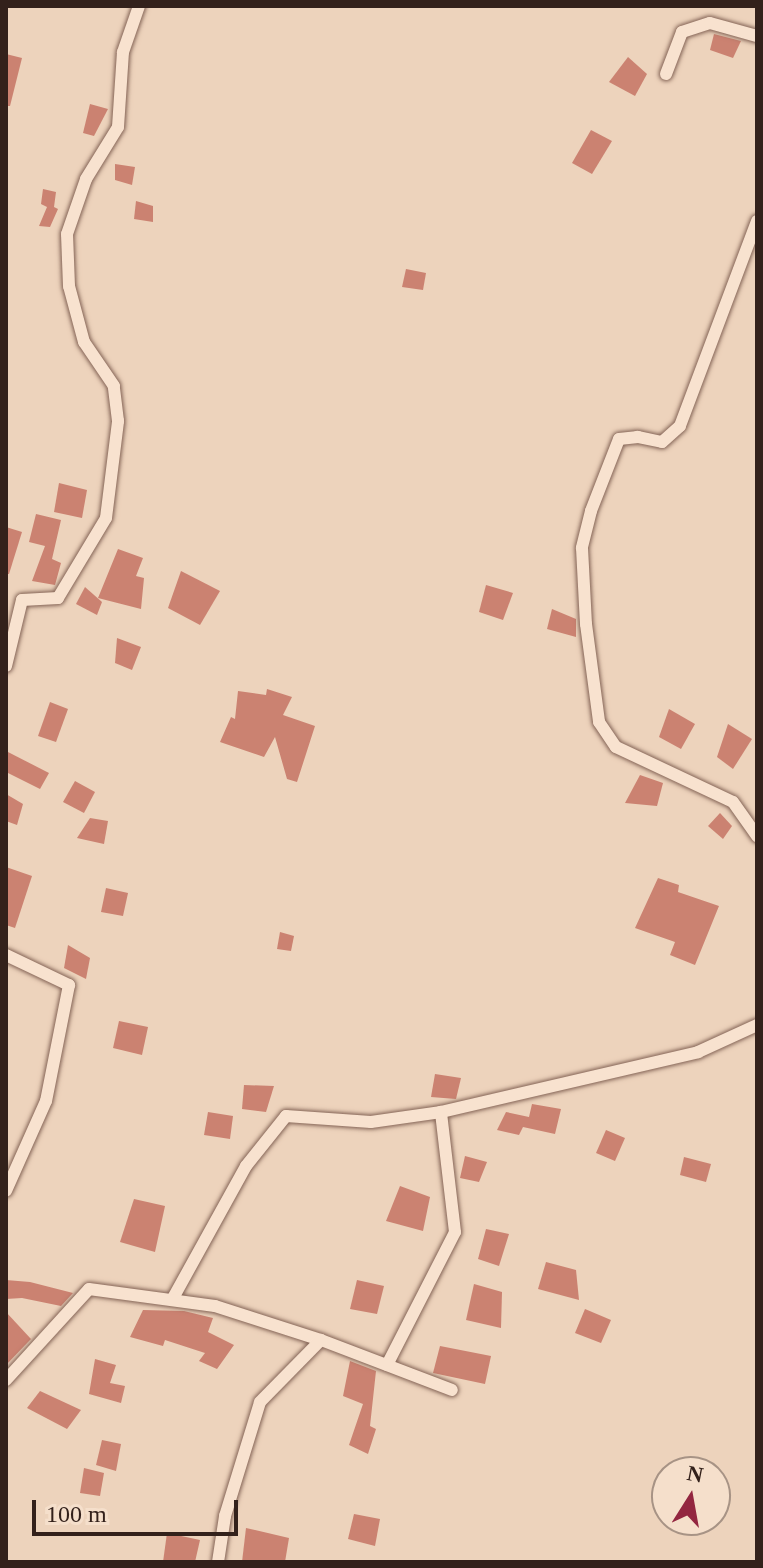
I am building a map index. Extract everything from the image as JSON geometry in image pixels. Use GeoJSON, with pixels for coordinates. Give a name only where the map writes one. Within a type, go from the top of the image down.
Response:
{"type":"FeatureCollection","features":[{"type":"Feature","properties":{"kind":"street"},"geometry":{"type":"LineString","coordinates":[[6,666],[22,600],[58,598],[106,518],[118,421],[114,386],[84,342],[69,286],[67,234],[86,179],[118,127],[123,52],[139,6]]}},
{"type":"Feature","properties":{"kind":"street"},"geometry":{"type":"LineString","coordinates":[[666,74],[682,32],[710,23],[757,36]]}},
{"type":"Feature","properties":{"kind":"street"},"geometry":{"type":"LineString","coordinates":[[757,221],[680,426],[662,442],[638,437],[619,439],[591,511],[582,548],[586,624],[599,722],[616,747],[733,802],[757,836]]}},
{"type":"Feature","properties":{"kind":"street"},"geometry":{"type":"LineString","coordinates":[[6,955],[69,985],[46,1101],[6,1191]]}},
{"type":"Feature","properties":{"kind":"street"},"geometry":{"type":"LineString","coordinates":[[172,1300],[246,1166],[286,1116],[371,1122],[441,1112],[698,1052],[757,1025]]}},
{"type":"Feature","properties":{"kind":"street"},"geometry":{"type":"LineString","coordinates":[[387,1365],[455,1232],[441,1112]]}},
{"type":"Feature","properties":{"kind":"street"},"geometry":{"type":"LineString","coordinates":[[6,1380],[89,1289],[215,1306],[321,1340],[452,1390]]}},
{"type":"Feature","properties":{"kind":"street"},"geometry":{"type":"LineString","coordinates":[[218,1562],[225,1516],[260,1402],[321,1340]]}},
{"type":"Feature","properties":{"kind":"building"},"geometry":{"type":"Polygon","coordinates":[[[714,34],[741,41],[733,58],[710,50],[714,34]]]}},
{"type":"Feature","properties":{"kind":"building"},"geometry":{"type":"Polygon","coordinates":[[[6,54],[22,58],[10,106],[6,106],[6,54]]]}},
{"type":"Feature","properties":{"kind":"building"},"geometry":{"type":"Polygon","coordinates":[[[628,57],[647,74],[635,96],[609,82],[628,57]]]}},
{"type":"Feature","properties":{"kind":"building"},"geometry":{"type":"Polygon","coordinates":[[[90,104],[108,109],[94,136],[83,133],[90,104]]]}},
{"type":"Feature","properties":{"kind":"building"},"geometry":{"type":"Polygon","coordinates":[[[591,130],[612,141],[592,174],[572,163],[591,130]]]}},
{"type":"Feature","properties":{"kind":"building"},"geometry":{"type":"Polygon","coordinates":[[[115,164],[135,167],[132,185],[115,180],[115,164]]]}},
{"type":"Feature","properties":{"kind":"building"},"geometry":{"type":"Polygon","coordinates":[[[43,189],[56,192],[54,207],[58,209],[50,227],[39,226],[47,207],[41,204],[43,189]]]}},
{"type":"Feature","properties":{"kind":"building"},"geometry":{"type":"Polygon","coordinates":[[[136,201],[153,206],[153,222],[134,219],[136,201]]]}},
{"type":"Feature","properties":{"kind":"building"},"geometry":{"type":"Polygon","coordinates":[[[406,269],[426,273],[423,290],[402,287],[406,269]]]}},
{"type":"Feature","properties":{"kind":"building"},"geometry":{"type":"Polygon","coordinates":[[[59,483],[87,490],[82,518],[54,512],[59,483]]]}},
{"type":"Feature","properties":{"kind":"building"},"geometry":{"type":"Polygon","coordinates":[[[36,514],[61,520],[52,559],[61,563],[55,585],[32,581],[45,546],[29,542],[36,514]]]}},
{"type":"Feature","properties":{"kind":"building"},"geometry":{"type":"Polygon","coordinates":[[[6,527],[22,532],[9,574],[6,574],[6,527]]]}},
{"type":"Feature","properties":{"kind":"building"},"geometry":{"type":"Polygon","coordinates":[[[118,549],[143,558],[136,576],[144,578],[141,609],[98,598],[118,549]]]}},
{"type":"Feature","properties":{"kind":"building"},"geometry":{"type":"Polygon","coordinates":[[[181,571],[220,591],[200,625],[168,608],[181,571]]]}},
{"type":"Feature","properties":{"kind":"building"},"geometry":{"type":"Polygon","coordinates":[[[486,585],[513,593],[503,620],[479,612],[486,585]]]}},
{"type":"Feature","properties":{"kind":"building"},"geometry":{"type":"Polygon","coordinates":[[[85,587],[102,602],[97,615],[76,604],[85,587]]]}},
{"type":"Feature","properties":{"kind":"building"},"geometry":{"type":"Polygon","coordinates":[[[552,609],[576,619],[576,637],[547,629],[552,609]]]}},
{"type":"Feature","properties":{"kind":"building"},"geometry":{"type":"Polygon","coordinates":[[[117,638],[141,647],[132,670],[115,663],[117,638]]]}},
{"type":"Feature","properties":{"kind":"building"},"geometry":{"type":"Polygon","coordinates":[[[267,689],[292,697],[283,715],[315,726],[297,782],[287,779],[275,737],[264,757],[220,742],[231,717],[235,719],[238,691],[266,695],[267,689]]]}},
{"type":"Feature","properties":{"kind":"building"},"geometry":{"type":"Polygon","coordinates":[[[50,702],[68,709],[56,742],[38,736],[50,702]]]}},
{"type":"Feature","properties":{"kind":"building"},"geometry":{"type":"Polygon","coordinates":[[[669,709],[695,724],[681,749],[659,737],[669,709]]]}},
{"type":"Feature","properties":{"kind":"building"},"geometry":{"type":"Polygon","coordinates":[[[728,724],[752,739],[733,769],[717,757],[728,724]]]}},
{"type":"Feature","properties":{"kind":"building"},"geometry":{"type":"Polygon","coordinates":[[[6,751],[49,773],[40,789],[6,772],[6,751]]]}},
{"type":"Feature","properties":{"kind":"building"},"geometry":{"type":"Polygon","coordinates":[[[640,775],[663,783],[657,806],[625,803],[640,775]]]}},
{"type":"Feature","properties":{"kind":"building"},"geometry":{"type":"Polygon","coordinates":[[[75,781],[95,792],[84,813],[63,802],[75,781]]]}},
{"type":"Feature","properties":{"kind":"building"},"geometry":{"type":"Polygon","coordinates":[[[6,794],[23,804],[17,825],[6,821],[6,794]]]}},
{"type":"Feature","properties":{"kind":"building"},"geometry":{"type":"Polygon","coordinates":[[[720,813],[732,826],[723,839],[708,826],[720,813]]]}},
{"type":"Feature","properties":{"kind":"building"},"geometry":{"type":"Polygon","coordinates":[[[90,818],[108,821],[104,844],[77,838],[90,818]]]}},
{"type":"Feature","properties":{"kind":"building"},"geometry":{"type":"Polygon","coordinates":[[[6,867],[32,876],[15,928],[6,925],[6,867]]]}},
{"type":"Feature","properties":{"kind":"building"},"geometry":{"type":"Polygon","coordinates":[[[658,878],[679,885],[678,892],[719,906],[695,965],[670,955],[675,942],[635,928],[658,878]]]}},
{"type":"Feature","properties":{"kind":"building"},"geometry":{"type":"Polygon","coordinates":[[[106,888],[128,893],[123,916],[101,912],[106,888]]]}},
{"type":"Feature","properties":{"kind":"building"},"geometry":{"type":"Polygon","coordinates":[[[280,932],[294,936],[291,951],[277,949],[280,932]]]}},
{"type":"Feature","properties":{"kind":"building"},"geometry":{"type":"Polygon","coordinates":[[[68,945],[90,958],[86,979],[64,968],[68,945]]]}},
{"type":"Feature","properties":{"kind":"building"},"geometry":{"type":"Polygon","coordinates":[[[119,1021],[148,1027],[142,1055],[113,1048],[119,1021]]]}},
{"type":"Feature","properties":{"kind":"building"},"geometry":{"type":"Polygon","coordinates":[[[435,1074],[461,1078],[456,1099],[431,1097],[435,1074]]]}},
{"type":"Feature","properties":{"kind":"building"},"geometry":{"type":"Polygon","coordinates":[[[244,1085],[274,1086],[266,1112],[242,1109],[244,1085]]]}},
{"type":"Feature","properties":{"kind":"building"},"geometry":{"type":"Polygon","coordinates":[[[532,1104],[561,1109],[555,1134],[523,1127],[519,1135],[497,1130],[506,1112],[529,1117],[532,1104]]]}},
{"type":"Feature","properties":{"kind":"building"},"geometry":{"type":"Polygon","coordinates":[[[208,1112],[233,1116],[230,1139],[204,1135],[208,1112]]]}},
{"type":"Feature","properties":{"kind":"building"},"geometry":{"type":"Polygon","coordinates":[[[606,1130],[625,1138],[615,1161],[596,1153],[606,1130]]]}},
{"type":"Feature","properties":{"kind":"building"},"geometry":{"type":"Polygon","coordinates":[[[465,1156],[487,1162],[479,1182],[460,1178],[465,1156]]]}},
{"type":"Feature","properties":{"kind":"building"},"geometry":{"type":"Polygon","coordinates":[[[684,1157],[711,1164],[706,1182],[680,1175],[684,1157]]]}},
{"type":"Feature","properties":{"kind":"building"},"geometry":{"type":"Polygon","coordinates":[[[400,1186],[430,1197],[423,1231],[386,1221],[400,1186]]]}},
{"type":"Feature","properties":{"kind":"building"},"geometry":{"type":"Polygon","coordinates":[[[134,1199],[165,1206],[155,1252],[120,1242],[134,1199]]]}},
{"type":"Feature","properties":{"kind":"building"},"geometry":{"type":"Polygon","coordinates":[[[486,1229],[509,1234],[499,1266],[478,1259],[486,1229]]]}},
{"type":"Feature","properties":{"kind":"building"},"geometry":{"type":"Polygon","coordinates":[[[546,1262],[576,1270],[579,1300],[538,1289],[546,1262]]]}},
{"type":"Feature","properties":{"kind":"building"},"geometry":{"type":"Polygon","coordinates":[[[6,1280],[30,1282],[73,1293],[61,1306],[22,1298],[6,1299],[6,1280]]]}},
{"type":"Feature","properties":{"kind":"building"},"geometry":{"type":"Polygon","coordinates":[[[357,1280],[384,1286],[377,1314],[350,1309],[357,1280]]]}},
{"type":"Feature","properties":{"kind":"building"},"geometry":{"type":"Polygon","coordinates":[[[474,1284],[502,1292],[501,1328],[466,1320],[474,1284]]]}},
{"type":"Feature","properties":{"kind":"building"},"geometry":{"type":"Polygon","coordinates":[[[585,1309],[611,1320],[601,1343],[575,1333],[585,1309]]]}},
{"type":"Feature","properties":{"kind":"building"},"geometry":{"type":"Polygon","coordinates":[[[143,1310],[184,1311],[213,1318],[208,1332],[234,1345],[217,1369],[199,1361],[205,1353],[165,1340],[163,1346],[130,1337],[143,1310]]]}},
{"type":"Feature","properties":{"kind":"building"},"geometry":{"type":"Polygon","coordinates":[[[6,1312],[31,1339],[6,1365],[6,1312]]]}},
{"type":"Feature","properties":{"kind":"building"},"geometry":{"type":"Polygon","coordinates":[[[440,1346],[491,1356],[485,1384],[433,1373],[440,1346]]]}},
{"type":"Feature","properties":{"kind":"building"},"geometry":{"type":"Polygon","coordinates":[[[95,1359],[116,1365],[110,1383],[125,1386],[121,1403],[89,1394],[95,1359]]]}},
{"type":"Feature","properties":{"kind":"building"},"geometry":{"type":"Polygon","coordinates":[[[350,1361],[376,1371],[370,1426],[376,1429],[368,1454],[349,1445],[363,1404],[343,1396],[350,1361]]]}},
{"type":"Feature","properties":{"kind":"building"},"geometry":{"type":"Polygon","coordinates":[[[40,1391],[81,1410],[67,1429],[27,1408],[40,1391]]]}},
{"type":"Feature","properties":{"kind":"building"},"geometry":{"type":"Polygon","coordinates":[[[102,1440],[121,1444],[116,1471],[96,1465],[102,1440]]]}},
{"type":"Feature","properties":{"kind":"building"},"geometry":{"type":"Polygon","coordinates":[[[84,1468],[104,1473],[100,1496],[80,1493],[84,1468]]]}},
{"type":"Feature","properties":{"kind":"building"},"geometry":{"type":"Polygon","coordinates":[[[354,1514],[380,1519],[375,1546],[348,1539],[354,1514]]]}},
{"type":"Feature","properties":{"kind":"building"},"geometry":{"type":"Polygon","coordinates":[[[246,1528],[289,1538],[285,1562],[242,1562],[246,1528]]]}},
{"type":"Feature","properties":{"kind":"building"},"geometry":{"type":"Polygon","coordinates":[[[167,1533],[200,1540],[195,1562],[163,1562],[167,1533]]]}}]}
